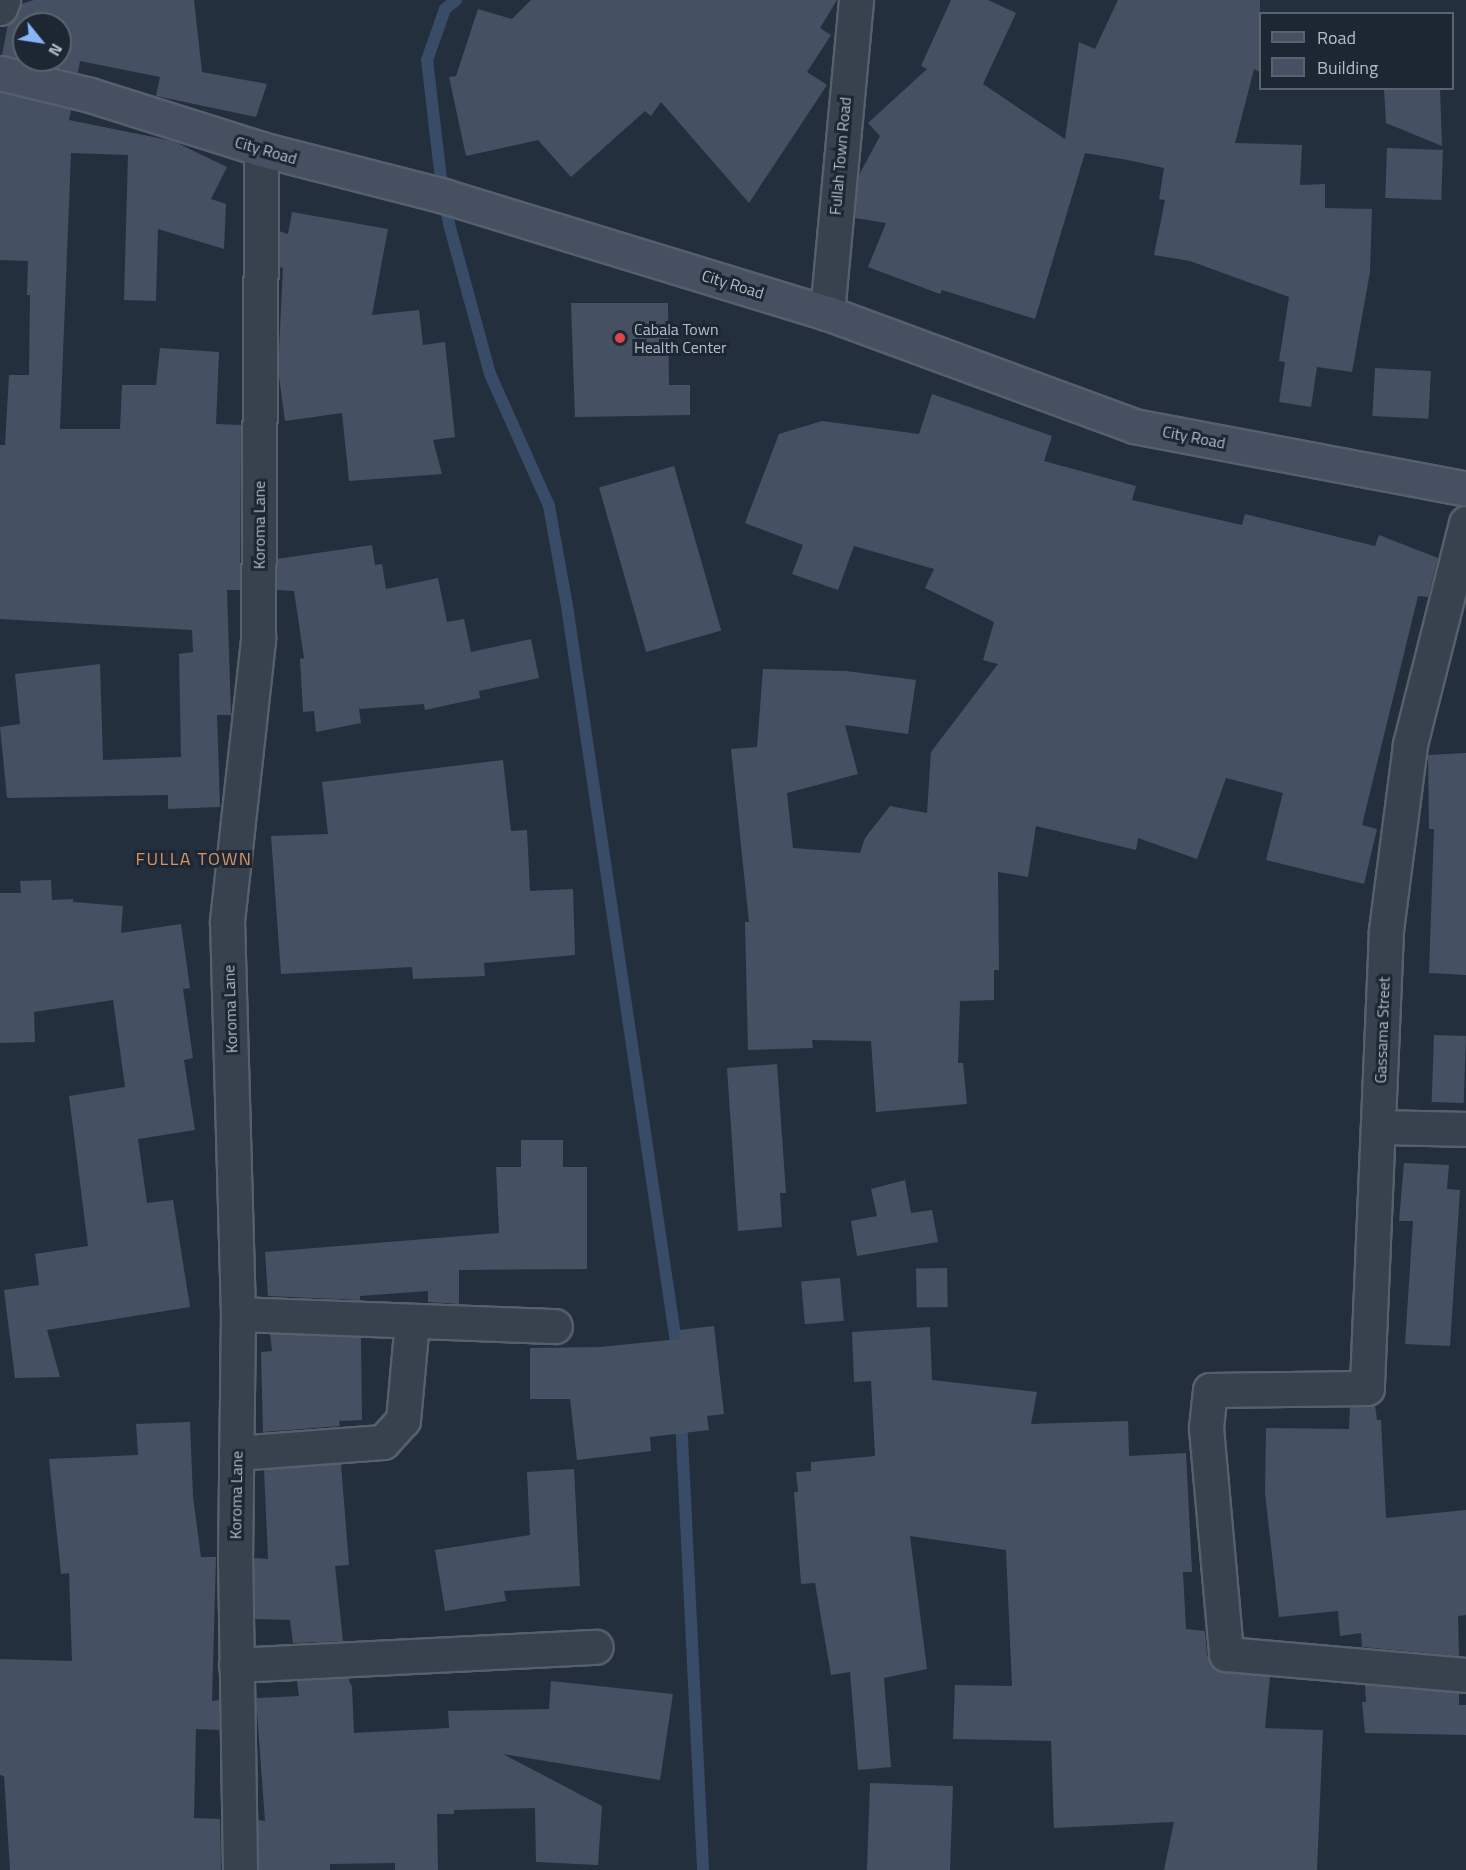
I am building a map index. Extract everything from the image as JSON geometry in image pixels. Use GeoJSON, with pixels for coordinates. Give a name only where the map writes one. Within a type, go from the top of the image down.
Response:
{"type":"FeatureCollection","features":[{"type":"Feature","properties":{"kind":"main road","name":"City Road"},"geometry":{"type":"LineString","coordinates":[[0,73],[90,95],[261,149],[444,196],[827,313],[1134,426],[1466,489]]}},
{"type":"Feature","properties":{"kind":"street"},"geometry":{"type":"LineString","coordinates":[[0,8],[3,0]]}},
{"type":"Feature","properties":{"kind":"street","name":"Fullah Town Road"},"geometry":{"type":"LineString","coordinates":[[827,313],[856,0]]}},
{"type":"Feature","properties":{"kind":"street","name":"Koroma Lane"},"geometry":{"type":"LineString","coordinates":[[240,1870],[236,1665],[238,1314],[227,921],[258,639],[261,149]]}},
{"type":"Feature","properties":{"kind":"street","name":"Gassama Street"},"geometry":{"type":"LineString","coordinates":[[1466,523],[1410,746],[1386,931],[1367,1388],[1210,1390],[1206,1428],[1226,1654],[1466,1676]]}},
{"type":"Feature","properties":{"kind":"street"},"geometry":{"type":"LineString","coordinates":[[1378,1127],[1466,1129]]}},
{"type":"Feature","properties":{"kind":"street"},"geometry":{"type":"LineString","coordinates":[[238,1314],[555,1326]]}},
{"type":"Feature","properties":{"kind":"street"},"geometry":{"type":"LineString","coordinates":[[236,1453],[383,1442],[403,1420],[412,1321]]}},
{"type":"Feature","properties":{"kind":"street"},"geometry":{"type":"LineString","coordinates":[[236,1665],[596,1647]]}},
{"type":"Feature","properties":{"kind":"building"},"geometry":{"type":"Polygon","coordinates":[[[34,0],[194,0],[202,72],[267,84],[256,117],[156,96],[160,77],[80,61],[78,73],[72,72],[72,12],[16,12],[21,4],[34,0]]]}},
{"type":"Feature","properties":{"kind":"building"},"geometry":{"type":"Polygon","coordinates":[[[531,0],[837,0],[820,28],[831,35],[807,72],[827,85],[749,203],[661,102],[651,116],[645,111],[571,177],[538,140],[466,156],[449,77],[456,76],[478,9],[512,19],[531,0]]]}},
{"type":"Feature","properties":{"kind":"building"},"geometry":{"type":"Polygon","coordinates":[[[951,0],[988,0],[1016,13],[983,84],[1065,139],[1079,42],[1095,49],[1118,0],[1260,0],[1259,72],[1254,69],[1235,143],[1302,145],[1300,185],[1325,184],[1325,208],[1372,209],[1370,272],[1352,372],[1317,367],[1311,407],[1279,402],[1285,362],[1279,361],[1289,297],[1190,261],[1154,255],[1165,200],[1159,199],[1164,168],[1128,160],[1085,153],[1035,319],[942,290],[940,294],[868,267],[886,223],[855,218],[859,175],[880,136],[868,123],[927,69],[921,66],[951,0]]]}},
{"type":"Feature","properties":{"kind":"building"},"geometry":{"type":"Polygon","coordinates":[[[12,18],[12,57],[2,55],[8,24],[12,18]]]}},
{"type":"Feature","properties":{"kind":"building"},"geometry":{"type":"Polygon","coordinates":[[[1384,90],[1440,90],[1442,146],[1386,123],[1384,90]]]}},
{"type":"Feature","properties":{"kind":"building"},"geometry":{"type":"Polygon","coordinates":[[[0,92],[71,110],[69,120],[173,141],[227,167],[211,199],[226,204],[224,249],[158,229],[156,301],[124,300],[128,155],[71,153],[60,429],[120,429],[122,385],[156,385],[160,348],[219,352],[216,424],[241,425],[240,590],[227,590],[231,715],[217,715],[220,807],[168,809],[168,795],[7,798],[0,727],[20,724],[15,674],[100,664],[103,760],[181,757],[179,654],[193,652],[192,630],[0,619],[0,445],[5,445],[9,375],[29,375],[30,295],[27,295],[28,261],[0,260],[0,92]]]}},
{"type":"Feature","properties":{"kind":"building"},"geometry":{"type":"Polygon","coordinates":[[[1387,148],[1443,150],[1441,200],[1385,198],[1387,148]]]}},
{"type":"Feature","properties":{"kind":"building"},"geometry":{"type":"Polygon","coordinates":[[[292,212],[388,229],[372,315],[419,310],[423,345],[445,342],[455,437],[433,440],[442,474],[349,481],[342,413],[285,421],[278,369],[283,268],[279,267],[279,231],[288,234],[292,212]]]}},
{"type":"Feature","properties":{"kind":"building","name":"Cabala Town Health Center"},"geometry":{"type":"Polygon","coordinates":[[[571,303],[668,303],[669,385],[690,385],[690,415],[575,417],[571,303]]]}},
{"type":"Feature","properties":{"kind":"building"},"geometry":{"type":"Polygon","coordinates":[[[1375,368],[1431,371],[1428,419],[1372,416],[1375,368]]]}},
{"type":"Feature","properties":{"kind":"building"},"geometry":{"type":"Polygon","coordinates":[[[932,394],[1052,436],[1044,461],[1136,486],[1132,500],[1242,525],[1245,514],[1375,546],[1379,535],[1438,558],[1428,597],[1418,596],[1362,825],[1377,829],[1364,884],[1266,860],[1283,793],[1226,778],[1197,859],[1138,838],[1136,850],[1036,826],[1028,877],[998,872],[999,970],[994,970],[994,1000],[960,1001],[958,1063],[963,1063],[967,1104],[876,1112],[871,1041],[812,1040],[813,1048],[748,1050],[745,922],[749,922],[731,749],[757,747],[763,669],[846,671],[916,680],[908,734],[845,725],[858,774],[787,793],[793,848],[860,853],[865,838],[890,806],[927,813],[931,752],[998,664],[983,660],[994,622],[925,588],[934,569],[854,546],[838,590],[792,574],[803,545],[745,523],[779,434],[822,421],[919,434],[932,394]]]}},
{"type":"Feature","properties":{"kind":"building"},"geometry":{"type":"Polygon","coordinates":[[[674,466],[721,630],[646,652],[599,487],[674,466]]]}},
{"type":"Feature","properties":{"kind":"building"},"geometry":{"type":"Polygon","coordinates":[[[372,545],[375,565],[382,564],[386,589],[438,578],[447,622],[464,619],[471,652],[531,639],[539,678],[479,691],[480,698],[425,710],[424,704],[359,709],[361,723],[316,732],[314,711],[303,712],[300,659],[304,658],[294,591],[277,590],[277,559],[372,545]]]}},
{"type":"Feature","properties":{"kind":"building"},"geometry":{"type":"Polygon","coordinates":[[[1466,753],[1466,975],[1429,973],[1434,829],[1429,829],[1428,755],[1466,753]]]}},
{"type":"Feature","properties":{"kind":"building"},"geometry":{"type":"Polygon","coordinates":[[[503,760],[511,831],[527,830],[530,891],[573,889],[575,955],[484,963],[485,976],[413,979],[412,967],[281,974],[271,836],[328,834],[322,782],[503,760]]]}},
{"type":"Feature","properties":{"kind":"building"},"geometry":{"type":"Polygon","coordinates":[[[51,880],[52,900],[73,899],[73,902],[123,906],[121,933],[181,924],[190,988],[183,989],[193,1058],[184,1060],[195,1130],[138,1139],[147,1203],[173,1200],[190,1307],[47,1330],[60,1377],[15,1378],[4,1290],[39,1285],[35,1254],[88,1246],[69,1096],[125,1087],[113,1000],[34,1012],[35,1042],[0,1043],[0,893],[21,893],[20,881],[51,880]]]}},
{"type":"Feature","properties":{"kind":"building"},"geometry":{"type":"Polygon","coordinates":[[[1434,1035],[1466,1036],[1464,1103],[1432,1102],[1434,1035]]]}},
{"type":"Feature","properties":{"kind":"building"},"geometry":{"type":"Polygon","coordinates":[[[777,1064],[786,1193],[780,1193],[782,1227],[738,1231],[727,1068],[777,1064]]]}},
{"type":"Feature","properties":{"kind":"building"},"geometry":{"type":"Polygon","coordinates":[[[521,1140],[563,1140],[563,1167],[587,1167],[587,1269],[459,1270],[459,1304],[428,1302],[428,1291],[360,1296],[360,1300],[268,1296],[265,1252],[499,1233],[496,1167],[521,1167],[521,1140]]]}},
{"type":"Feature","properties":{"kind":"building"},"geometry":{"type":"Polygon","coordinates":[[[1404,1163],[1449,1165],[1447,1189],[1460,1190],[1450,1346],[1405,1344],[1413,1221],[1399,1221],[1404,1163]]]}},
{"type":"Feature","properties":{"kind":"building"},"geometry":{"type":"Polygon","coordinates":[[[905,1180],[911,1213],[932,1210],[938,1242],[857,1256],[851,1221],[877,1216],[871,1189],[905,1180]]]}},
{"type":"Feature","properties":{"kind":"building"},"geometry":{"type":"Polygon","coordinates":[[[947,1268],[948,1307],[917,1308],[916,1269],[947,1268]]]}},
{"type":"Feature","properties":{"kind":"building"},"geometry":{"type":"Polygon","coordinates":[[[840,1278],[844,1321],[805,1324],[801,1281],[840,1278]]]}},
{"type":"Feature","properties":{"kind":"building"},"geometry":{"type":"Polygon","coordinates":[[[714,1326],[724,1414],[707,1416],[709,1430],[650,1437],[651,1451],[577,1460],[570,1399],[530,1399],[530,1348],[600,1347],[680,1339],[679,1330],[714,1326]]]}},
{"type":"Feature","properties":{"kind":"building"},"geometry":{"type":"Polygon","coordinates":[[[930,1327],[932,1380],[1037,1392],[1031,1424],[1128,1421],[1129,1456],[1186,1453],[1192,1572],[1183,1572],[1186,1629],[1205,1631],[1207,1656],[1217,1670],[1270,1677],[1265,1728],[1323,1730],[1317,1870],[1164,1870],[1174,1822],[1054,1828],[1051,1741],[953,1739],[955,1685],[1012,1686],[1006,1550],[910,1536],[927,1669],[884,1678],[891,1767],[858,1770],[850,1672],[831,1675],[815,1583],[801,1584],[794,1492],[798,1492],[796,1472],[811,1471],[811,1462],[875,1456],[871,1381],[854,1382],[852,1332],[930,1327]]]}},
{"type":"Feature","properties":{"kind":"building"},"geometry":{"type":"Polygon","coordinates":[[[270,1334],[361,1337],[362,1420],[339,1421],[340,1426],[263,1432],[261,1352],[272,1351],[270,1334]]]}},
{"type":"Feature","properties":{"kind":"building"},"geometry":{"type":"Polygon","coordinates":[[[1375,1405],[1377,1420],[1381,1420],[1386,1518],[1466,1510],[1466,1615],[1458,1616],[1459,1656],[1362,1647],[1361,1633],[1340,1636],[1338,1611],[1279,1617],[1265,1493],[1266,1428],[1349,1429],[1350,1407],[1375,1405]]]}},
{"type":"Feature","properties":{"kind":"building"},"geometry":{"type":"Polygon","coordinates":[[[190,1422],[193,1497],[201,1557],[216,1557],[212,1701],[219,1700],[219,1730],[196,1729],[194,1818],[220,1819],[221,1870],[10,1870],[4,1776],[0,1775],[0,1659],[72,1661],[69,1573],[61,1574],[49,1459],[138,1455],[136,1424],[190,1422]]]}},
{"type":"Feature","properties":{"kind":"building"},"geometry":{"type":"Polygon","coordinates":[[[341,1464],[349,1565],[335,1566],[343,1641],[293,1643],[290,1620],[255,1619],[254,1558],[268,1559],[264,1470],[341,1464]]]}},
{"type":"Feature","properties":{"kind":"building"},"geometry":{"type":"Polygon","coordinates":[[[574,1469],[580,1586],[504,1591],[506,1601],[445,1611],[435,1550],[530,1535],[527,1472],[574,1469]]]}},
{"type":"Feature","properties":{"kind":"building"},"geometry":{"type":"Polygon","coordinates":[[[348,1678],[352,1687],[354,1733],[449,1728],[448,1711],[549,1709],[551,1681],[673,1694],[660,1780],[503,1754],[602,1806],[598,1865],[536,1862],[535,1808],[454,1810],[454,1814],[437,1814],[438,1870],[395,1870],[395,1863],[330,1864],[330,1870],[259,1870],[258,1820],[265,1821],[256,1698],[299,1696],[297,1681],[348,1678]]]}},
{"type":"Feature","properties":{"kind":"building"},"geometry":{"type":"Polygon","coordinates":[[[1365,1685],[1459,1693],[1459,1705],[1466,1705],[1466,1735],[1365,1733],[1362,1702],[1366,1702],[1365,1685]]]}},
{"type":"Feature","properties":{"kind":"building"},"geometry":{"type":"Polygon","coordinates":[[[870,1783],[953,1786],[950,1870],[867,1870],[870,1783]]]}},
{"type":"Feature","properties":{"kind":"waterway"},"geometry":{"type":"LineString","coordinates":[[456,0],[445,9],[427,60],[440,171],[449,224],[490,374],[549,506],[567,606],[678,1356]]}},
{"type":"Feature","properties":{"kind":"waterway"},"geometry":{"type":"LineString","coordinates":[[681,1418],[703,1870]]}},
{"type":"Feature","properties":{"kind":"place","name":"Cabala Town Health Center"},"geometry":{"type":"Point","coordinates":[620,338]}},
{"type":"Feature","properties":{"kind":"district","name":"FULLA TOWN"},"geometry":{"type":"Point","coordinates":[194,859]}}]}
